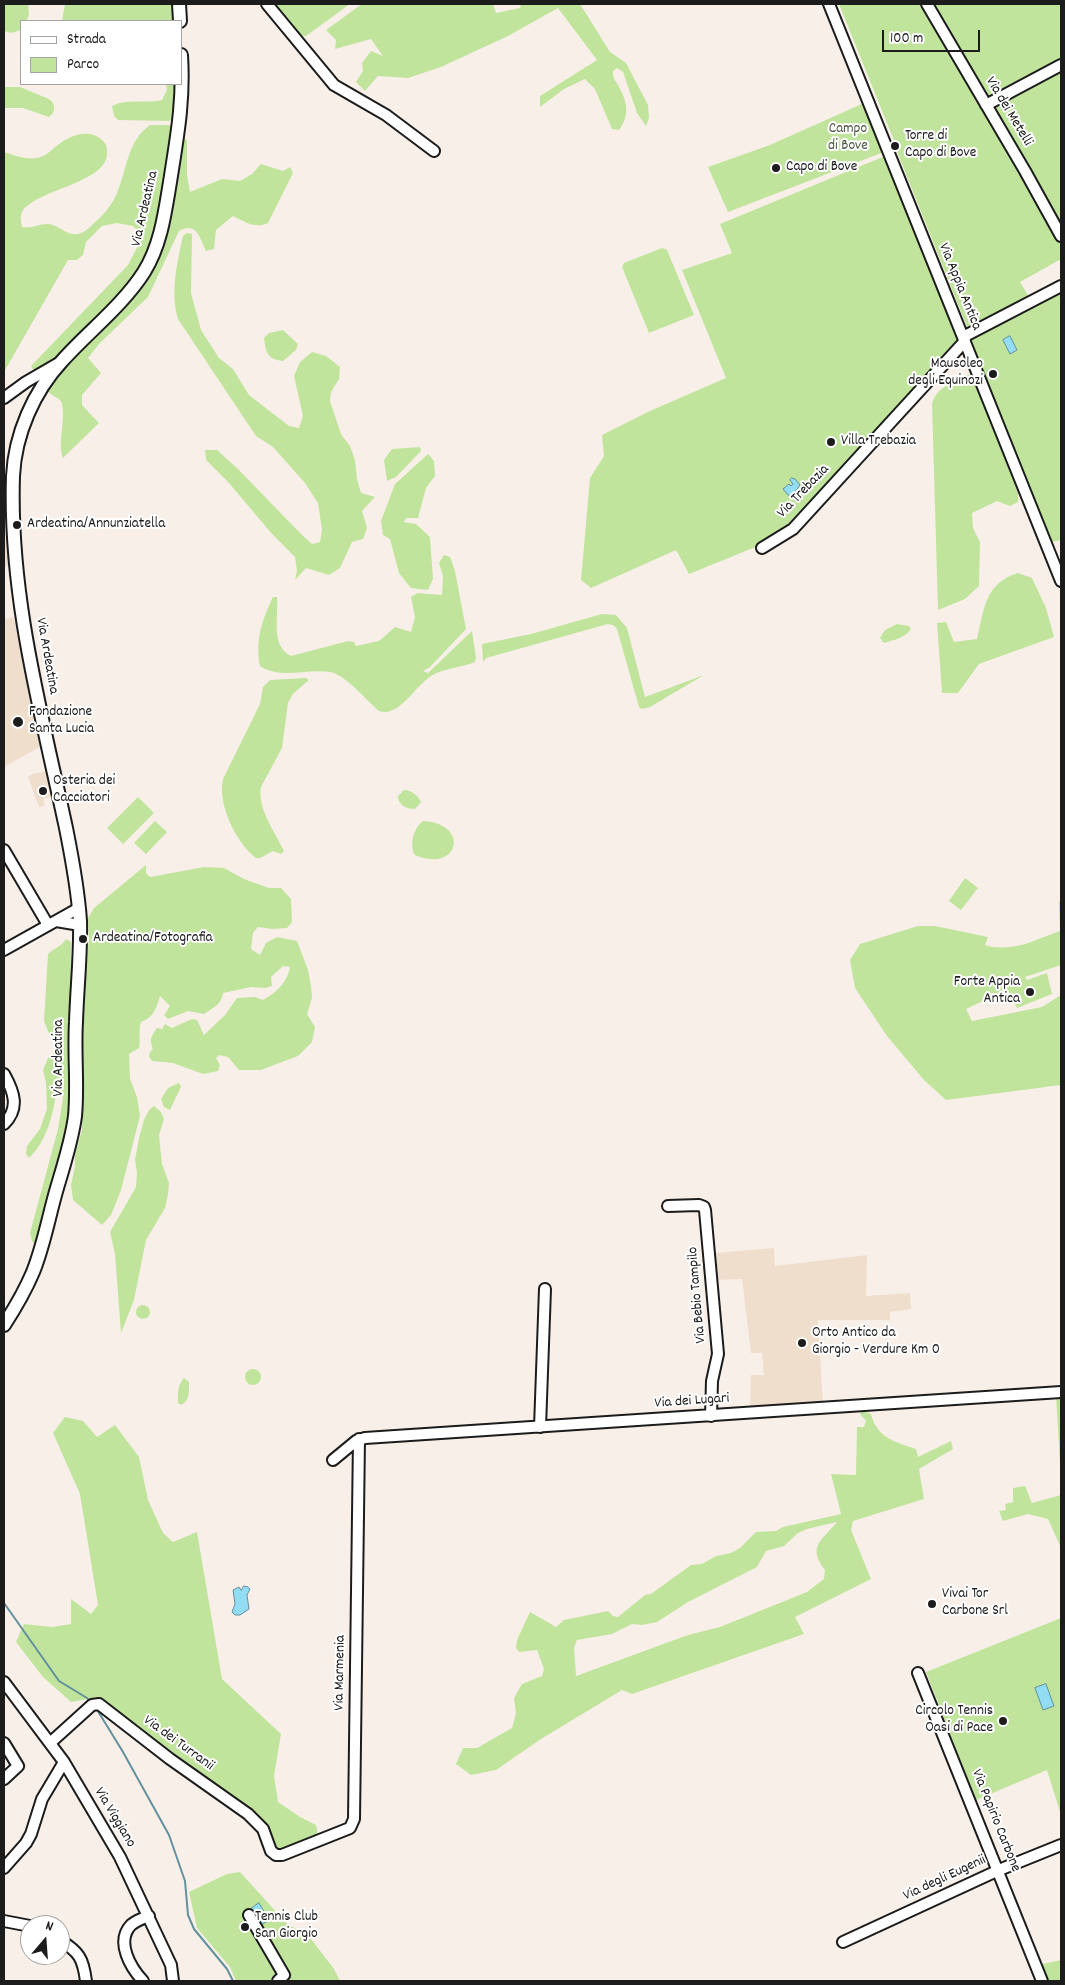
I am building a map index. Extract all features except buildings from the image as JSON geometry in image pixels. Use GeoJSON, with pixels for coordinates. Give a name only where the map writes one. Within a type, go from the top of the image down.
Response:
{"type":"FeatureCollection","features":[{"type":"Feature","properties":{"kind":"main road"},"geometry":{"type":"LineString","coordinates":[[179,4],[180,20]]}},
{"type":"Feature","properties":{"kind":"main road","name":"Via Ardeatina"},"geometry":{"type":"LineString","coordinates":[[4,1325],[23,1294],[35,1265],[74,1126],[76,1095],[75,1029],[80,925],[66,828],[27,651],[19,593],[14,534],[13,476],[17,449],[26,420],[46,382],[62,361],[133,286],[144,272],[153,255],[166,204],[180,122],[183,89],[182,72]]}},
{"type":"Feature","properties":{"kind":"street"},"geometry":{"type":"LineString","coordinates":[[267,4],[334,85],[386,115],[434,151]]}},
{"type":"Feature","properties":{"kind":"street","name":"Via Appia Antica"},"geometry":{"type":"LineString","coordinates":[[829,4],[1061,581]]}},
{"type":"Feature","properties":{"kind":"street","name":"Via dei Metelli"},"geometry":{"type":"LineString","coordinates":[[926,4],[1061,236]]}},
{"type":"Feature","properties":{"kind":"street"},"geometry":{"type":"LineString","coordinates":[[986,105],[1061,65]]}},
{"type":"Feature","properties":{"kind":"street"},"geometry":{"type":"LineString","coordinates":[[964,339],[1061,286]]}},
{"type":"Feature","properties":{"kind":"street","name":"Via Trebazia"},"geometry":{"type":"LineString","coordinates":[[762,548],[793,529],[964,339]]}},
{"type":"Feature","properties":{"kind":"street"},"geometry":{"type":"LineString","coordinates":[[4,398],[26,382],[62,361]]}},
{"type":"Feature","properties":{"kind":"street"},"geometry":{"type":"LineString","coordinates":[[4,850],[52,923]]}},
{"type":"Feature","properties":{"kind":"street"},"geometry":{"type":"LineString","coordinates":[[4,950],[79,908]]}},
{"type":"Feature","properties":{"kind":"street"},"geometry":{"type":"LineString","coordinates":[[52,923],[80,925]]}},
{"type":"Feature","properties":{"kind":"street"},"geometry":{"type":"LineString","coordinates":[[4,1074],[12,1088],[15,1099],[13,1111],[4,1124]]}},
{"type":"Feature","properties":{"kind":"street","name":"Via Bebio Tampilo"},"geometry":{"type":"LineString","coordinates":[[668,1206],[699,1205],[704,1206],[705,1210],[718,1354],[712,1381],[711,1416]]}},
{"type":"Feature","properties":{"kind":"street"},"geometry":{"type":"LineString","coordinates":[[540,1427],[545,1289]]}},
{"type":"Feature","properties":{"kind":"street","name":"Via dei Lugari"},"geometry":{"type":"LineString","coordinates":[[359,1440],[1061,1392]]}},
{"type":"Feature","properties":{"kind":"street"},"geometry":{"type":"LineString","coordinates":[[333,1460],[359,1440]]}},
{"type":"Feature","properties":{"kind":"street","name":"Via Marmenia"},"geometry":{"type":"LineString","coordinates":[[278,1856],[346,1831],[354,1822],[359,1440]]}},
{"type":"Feature","properties":{"kind":"street","name":"Via Papirio Carbone"},"geometry":{"type":"LineString","coordinates":[[918,1673],[999,1870],[1042,1981]]}},
{"type":"Feature","properties":{"kind":"street","name":"Via Viggiano"},"geometry":{"type":"LineString","coordinates":[[4,1682],[64,1762],[120,1858],[172,1965],[173,1981]]}},
{"type":"Feature","properties":{"kind":"street","name":"Via dei Turranii"},"geometry":{"type":"LineString","coordinates":[[50,1743],[91,1706],[101,1705],[248,1814],[263,1829],[271,1852],[278,1856]]}},
{"type":"Feature","properties":{"kind":"street"},"geometry":{"type":"LineString","coordinates":[[4,1743],[18,1766],[4,1779]]}},
{"type":"Feature","properties":{"kind":"street"},"geometry":{"type":"LineString","coordinates":[[4,1868],[26,1843],[31,1834],[42,1799],[64,1762]]}},
{"type":"Feature","properties":{"kind":"street","name":"Via degli Eugenii"},"geometry":{"type":"LineString","coordinates":[[843,1942],[999,1870],[1061,1846]]}},
{"type":"Feature","properties":{"kind":"street"},"geometry":{"type":"LineString","coordinates":[[248,1915],[284,1975],[278,1981]]}},
{"type":"Feature","properties":{"kind":"street"},"geometry":{"type":"LineString","coordinates":[[143,1981],[128,1960],[125,1949],[126,1938],[131,1926],[149,1916]]}},
{"type":"Feature","properties":{"kind":"street"},"geometry":{"type":"LineString","coordinates":[[4,1921],[20,1924]]}},
{"type":"Feature","properties":{"kind":"street"},"geometry":{"type":"LineString","coordinates":[[70,1947],[79,1954],[84,1964],[86,1981]]}},
{"type":"Feature","properties":{"kind":"shaded area"},"geometry":{"type":"Polygon","coordinates":[[[4,534],[6,534],[9,565],[4,568],[4,534]]]}},
{"type":"Feature","properties":{"kind":"shaded area","name":"Fondazione Santa Lucia"},"geometry":{"type":"Polygon","coordinates":[[[14,617],[34,718],[34,727],[40,747],[4,767],[4,619],[14,617]]]}},
{"type":"Feature","properties":{"kind":"shaded area","name":"Osteria dei Cacciatori"},"geometry":{"type":"Polygon","coordinates":[[[47,771],[52,797],[43,799],[45,806],[39,807],[28,777],[32,774],[47,771]]]}},
{"type":"Feature","properties":{"kind":"shaded area"},"geometry":{"type":"Polygon","coordinates":[[[774,1248],[775,1266],[867,1255],[866,1296],[910,1293],[911,1309],[890,1312],[890,1320],[818,1320],[823,1403],[750,1409],[751,1375],[764,1375],[762,1353],[751,1353],[742,1279],[717,1280],[715,1253],[774,1248]]]}},
{"type":"Feature","properties":{"kind":"green space"},"geometry":{"type":"Polygon","coordinates":[[[4,4],[28,4],[27,20],[20,20],[20,30],[11,33],[4,31],[4,4]]]}},
{"type":"Feature","properties":{"kind":"green space"},"geometry":{"type":"Polygon","coordinates":[[[65,4],[175,4],[175,20],[62,20],[65,4]]]}},
{"type":"Feature","properties":{"kind":"green space"},"geometry":{"type":"Polygon","coordinates":[[[274,4],[350,4],[306,36],[301,36],[296,33],[274,4]]]}},
{"type":"Feature","properties":{"kind":"green space"},"geometry":{"type":"Polygon","coordinates":[[[362,4],[493,4],[496,13],[520,8],[521,4],[580,4],[610,52],[626,63],[648,105],[649,118],[646,126],[637,113],[623,72],[617,68],[613,71],[613,76],[623,94],[626,105],[626,115],[619,130],[612,129],[595,89],[585,79],[564,89],[540,107],[540,96],[597,60],[558,8],[508,36],[441,67],[408,78],[378,76],[365,91],[356,82],[363,71],[362,63],[371,51],[383,56],[371,39],[335,49],[336,40],[326,30],[362,4]]]}},
{"type":"Feature","properties":{"kind":"green space"},"geometry":{"type":"Polygon","coordinates":[[[839,4],[924,4],[1061,243],[1061,259],[1020,282],[1029,297],[967,327],[896,149],[898,148],[839,4]]]}},
{"type":"Feature","properties":{"kind":"green space"},"geometry":{"type":"Polygon","coordinates":[[[934,4],[1061,4],[1061,58],[989,97],[934,4]]]}},
{"type":"Feature","properties":{"kind":"green space"},"geometry":{"type":"Polygon","coordinates":[[[1061,69],[1061,233],[992,105],[1061,69]]]}},
{"type":"Feature","properties":{"kind":"green space"},"geometry":{"type":"Polygon","coordinates":[[[166,85],[177,85],[177,115],[169,121],[118,120],[114,116],[112,106],[124,102],[162,100],[167,90],[166,85]]]}},
{"type":"Feature","properties":{"kind":"green space"},"geometry":{"type":"Polygon","coordinates":[[[4,87],[20,87],[49,99],[54,106],[53,113],[49,117],[23,108],[4,108],[4,87]]]}},
{"type":"Feature","properties":{"kind":"green space","name":"Campo di Bove"},"geometry":{"type":"Polygon","coordinates":[[[864,103],[884,152],[728,212],[708,167],[770,145],[864,103]]]}},
{"type":"Feature","properties":{"kind":"green space"},"geometry":{"type":"Polygon","coordinates":[[[150,125],[169,125],[179,131],[187,141],[187,175],[190,192],[222,179],[240,181],[252,174],[261,164],[283,171],[290,167],[293,173],[268,223],[254,225],[233,216],[216,230],[214,249],[206,251],[200,237],[194,230],[185,228],[179,231],[148,297],[100,343],[88,358],[101,373],[82,395],[82,405],[99,423],[63,458],[61,452],[63,411],[61,402],[45,388],[31,366],[128,265],[141,240],[139,233],[133,226],[117,223],[102,226],[86,242],[83,255],[77,260],[68,260],[4,372],[4,152],[24,158],[40,157],[64,140],[82,134],[94,135],[104,142],[107,153],[104,163],[96,172],[29,204],[21,214],[22,227],[49,224],[77,234],[88,229],[110,206],[117,193],[132,147],[142,132],[150,125]]]}},
{"type":"Feature","properties":{"kind":"green space"},"geometry":{"type":"Polygon","coordinates":[[[885,156],[959,342],[790,526],[763,544],[689,574],[676,550],[591,588],[581,580],[590,478],[604,456],[602,435],[652,410],[726,378],[682,270],[732,253],[720,224],[885,156]]]}},
{"type":"Feature","properties":{"kind":"green space"},"geometry":{"type":"Polygon","coordinates":[[[187,233],[192,234],[191,293],[201,330],[219,358],[233,369],[249,395],[289,426],[299,428],[303,416],[294,376],[300,362],[312,352],[326,356],[340,367],[339,379],[331,392],[330,401],[341,434],[350,446],[355,460],[361,493],[375,497],[362,511],[367,528],[363,539],[352,542],[340,568],[329,575],[306,568],[295,580],[297,571],[295,557],[206,460],[205,450],[217,450],[312,544],[320,542],[322,530],[318,503],[305,483],[273,447],[256,436],[178,319],[174,288],[175,278],[183,236],[187,233]]]}},
{"type":"Feature","properties":{"kind":"green space"},"geometry":{"type":"Polygon","coordinates":[[[662,248],[667,250],[694,315],[649,333],[622,267],[624,263],[662,248]]]}},
{"type":"Feature","properties":{"kind":"green space"},"geometry":{"type":"Polygon","coordinates":[[[1061,289],[1061,540],[1052,542],[1039,518],[966,337],[1061,289]]]}},
{"type":"Feature","properties":{"kind":"green space"},"geometry":{"type":"Polygon","coordinates":[[[283,330],[298,344],[296,350],[283,361],[270,357],[264,338],[269,333],[283,330]]]}},
{"type":"Feature","properties":{"kind":"green space"},"geometry":{"type":"Polygon","coordinates":[[[972,373],[1018,493],[1018,502],[1010,506],[997,501],[972,513],[973,528],[980,542],[979,586],[965,599],[938,610],[932,404],[942,388],[972,373]]]}},
{"type":"Feature","properties":{"kind":"green space"},"geometry":{"type":"Polygon","coordinates":[[[420,447],[421,451],[396,477],[387,481],[384,460],[392,449],[420,447]]]}},
{"type":"Feature","properties":{"kind":"green space"},"geometry":{"type":"Polygon","coordinates":[[[428,454],[434,461],[435,476],[426,488],[418,518],[406,518],[404,522],[416,524],[430,537],[433,579],[428,590],[411,588],[399,573],[390,539],[383,535],[381,521],[395,484],[428,454]]]}},
{"type":"Feature","properties":{"kind":"green space"},"geometry":{"type":"Polygon","coordinates":[[[444,555],[450,557],[455,571],[466,629],[430,667],[423,671],[428,673],[472,631],[475,662],[441,671],[431,676],[400,706],[386,712],[379,711],[349,683],[336,674],[321,671],[285,673],[268,670],[260,666],[258,647],[260,630],[273,597],[277,597],[277,630],[280,645],[291,656],[348,641],[354,642],[356,646],[379,641],[395,627],[411,632],[415,617],[411,597],[418,593],[442,595],[443,576],[439,563],[444,555]]]}},
{"type":"Feature","properties":{"kind":"green space"},"geometry":{"type":"Polygon","coordinates":[[[1018,573],[1032,578],[1046,608],[1054,637],[979,664],[958,693],[942,693],[937,623],[946,622],[954,642],[977,639],[984,608],[992,590],[1007,577],[1018,573]]]}},
{"type":"Feature","properties":{"kind":"green space"},"geometry":{"type":"Polygon","coordinates":[[[602,614],[616,615],[627,628],[645,697],[704,675],[650,707],[642,709],[639,707],[617,629],[613,625],[608,624],[486,658],[483,662],[482,644],[531,634],[602,614]]]}},
{"type":"Feature","properties":{"kind":"green space"},"geometry":{"type":"Polygon","coordinates":[[[897,624],[909,626],[911,629],[903,637],[884,643],[880,638],[885,630],[897,624]]]}},
{"type":"Feature","properties":{"kind":"green space"},"geometry":{"type":"Polygon","coordinates":[[[306,678],[309,680],[293,694],[288,703],[282,748],[261,787],[260,795],[264,811],[284,851],[281,854],[273,851],[260,858],[256,858],[242,843],[230,822],[223,799],[223,779],[260,704],[263,687],[270,680],[306,678]]]}},
{"type":"Feature","properties":{"kind":"green space"},"geometry":{"type":"Polygon","coordinates":[[[404,790],[412,792],[420,799],[421,802],[415,809],[406,807],[399,802],[398,796],[404,790]]]}},
{"type":"Feature","properties":{"kind":"green space"},"geometry":{"type":"Polygon","coordinates":[[[138,797],[154,813],[123,844],[107,828],[138,797]]]}},
{"type":"Feature","properties":{"kind":"green space"},"geometry":{"type":"Polygon","coordinates":[[[155,821],[167,832],[146,854],[134,843],[155,821]]]}},
{"type":"Feature","properties":{"kind":"green space"},"geometry":{"type":"Polygon","coordinates":[[[423,821],[438,824],[448,830],[453,838],[454,846],[449,853],[441,858],[430,859],[415,855],[412,847],[413,837],[423,821]]]}},
{"type":"Feature","properties":{"kind":"green space"},"geometry":{"type":"Polygon","coordinates":[[[146,865],[146,873],[150,877],[204,867],[224,868],[244,879],[269,888],[281,888],[291,899],[292,922],[287,928],[272,929],[258,927],[253,933],[251,949],[260,955],[266,943],[277,937],[297,941],[308,970],[311,986],[312,998],[307,1014],[315,1027],[312,1042],[298,1056],[261,1070],[239,1070],[228,1057],[219,1055],[216,1058],[220,1065],[218,1071],[203,1074],[173,1063],[152,1061],[149,1057],[153,1049],[151,1038],[157,1028],[162,1029],[165,1024],[172,1028],[192,1019],[197,1020],[204,1035],[225,1015],[237,998],[255,997],[263,1000],[273,994],[284,982],[290,967],[283,966],[271,977],[272,986],[265,988],[251,987],[223,993],[219,1003],[204,1014],[188,1011],[168,1019],[164,1015],[170,1006],[160,996],[154,1012],[149,1018],[141,1022],[139,1048],[129,1054],[130,1079],[137,1097],[140,1116],[121,1190],[111,1215],[102,1225],[73,1200],[71,1185],[75,1155],[82,1130],[83,1010],[89,938],[88,918],[94,908],[146,865]]]}},
{"type":"Feature","properties":{"kind":"green space"},"geometry":{"type":"Polygon","coordinates":[[[965,878],[978,888],[961,910],[949,901],[965,878]]]}},
{"type":"Feature","properties":{"kind":"green space"},"geometry":{"type":"Polygon","coordinates":[[[1061,899],[1061,965],[1025,977],[1027,980],[1047,973],[1052,994],[1017,1008],[1007,990],[966,1009],[972,1021],[1042,1007],[1061,995],[1061,1085],[946,1100],[924,1080],[887,1036],[855,988],[850,960],[860,944],[918,926],[935,926],[988,937],[985,945],[995,947],[1023,944],[1060,931],[1059,903],[1061,899]]]}},
{"type":"Feature","properties":{"kind":"green space"},"geometry":{"type":"Polygon","coordinates":[[[66,939],[71,942],[70,1056],[72,1104],[68,1130],[36,1246],[32,1241],[30,1233],[58,1129],[63,1098],[61,1087],[57,1089],[49,1126],[41,1143],[29,1158],[26,1154],[27,1146],[40,1129],[47,1109],[46,1083],[43,1070],[48,1058],[56,1050],[59,1042],[50,1036],[44,1021],[48,954],[66,939]]]}},
{"type":"Feature","properties":{"kind":"green space"},"geometry":{"type":"Polygon","coordinates":[[[179,1083],[181,1087],[170,1110],[164,1107],[161,1099],[168,1088],[179,1083]]]}},
{"type":"Feature","properties":{"kind":"green space"},"geometry":{"type":"Polygon","coordinates":[[[154,1106],[161,1112],[164,1119],[159,1135],[162,1164],[169,1183],[168,1195],[165,1208],[146,1240],[134,1300],[121,1333],[115,1254],[110,1232],[136,1187],[137,1173],[135,1160],[139,1138],[144,1120],[149,1110],[154,1106]]]}},
{"type":"Feature","properties":{"kind":"green space"},"geometry":{"type":"Polygon","coordinates":[[[140,1305],[146,1305],[150,1312],[146,1319],[140,1319],[136,1315],[136,1309],[140,1305]]]}},
{"type":"Feature","properties":{"kind":"green space"},"geometry":{"type":"Polygon","coordinates":[[[253,1369],[261,1377],[253,1385],[245,1377],[253,1369]]]}},
{"type":"Feature","properties":{"kind":"green space"},"geometry":{"type":"Polygon","coordinates":[[[184,1378],[189,1382],[189,1392],[186,1401],[181,1405],[178,1403],[178,1390],[184,1378]]]}},
{"type":"Feature","properties":{"kind":"green space"},"geometry":{"type":"Polygon","coordinates":[[[1056,1395],[1061,1395],[1061,1481],[1056,1395]]]}},
{"type":"Feature","properties":{"kind":"green space"},"geometry":{"type":"Polygon","coordinates":[[[862,1410],[871,1414],[882,1434],[894,1441],[916,1449],[918,1457],[951,1441],[953,1449],[919,1469],[924,1499],[853,1521],[851,1530],[871,1579],[795,1617],[804,1634],[632,1694],[622,1690],[541,1739],[496,1770],[471,1775],[456,1764],[463,1748],[477,1748],[512,1728],[516,1713],[514,1698],[522,1684],[542,1676],[544,1669],[537,1650],[519,1652],[516,1648],[517,1640],[530,1612],[556,1627],[564,1620],[608,1611],[613,1616],[618,1617],[645,1595],[651,1594],[691,1565],[702,1564],[716,1556],[731,1553],[740,1548],[756,1532],[776,1531],[783,1527],[841,1514],[831,1474],[856,1475],[857,1427],[864,1427],[866,1421],[860,1414],[862,1410]],[[837,1522],[798,1533],[784,1546],[766,1551],[757,1567],[688,1602],[657,1622],[642,1625],[632,1624],[612,1634],[577,1640],[574,1648],[576,1676],[688,1635],[720,1627],[807,1592],[824,1579],[825,1570],[817,1555],[818,1544],[837,1522]]]}},
{"type":"Feature","properties":{"kind":"green space"},"geometry":{"type":"Polygon","coordinates":[[[65,1417],[83,1421],[97,1437],[115,1425],[139,1457],[148,1500],[163,1533],[173,1542],[197,1532],[222,1679],[281,1734],[274,1776],[278,1802],[316,1825],[319,1840],[278,1856],[263,1829],[93,1698],[71,1702],[43,1677],[16,1642],[24,1624],[52,1627],[71,1624],[71,1599],[91,1614],[98,1605],[80,1494],[53,1433],[65,1417]]]}},
{"type":"Feature","properties":{"kind":"green space"},"geometry":{"type":"Polygon","coordinates":[[[1025,1486],[1032,1503],[1061,1495],[1061,1548],[1048,1519],[1028,1514],[1003,1521],[999,1511],[1006,1510],[1005,1504],[1013,1502],[1013,1488],[1025,1486]]]}},
{"type":"Feature","properties":{"kind":"green space","name":"Circolo Tennis Oasi di Pace"},"geometry":{"type":"Polygon","coordinates":[[[1061,1618],[1061,1815],[1047,1770],[976,1800],[926,1672],[1061,1618]]]}},
{"type":"Feature","properties":{"kind":"green space","name":"Tennis Club San Giorgio"},"geometry":{"type":"Polygon","coordinates":[[[240,1872],[289,1926],[305,1931],[334,1969],[340,1981],[236,1981],[230,1967],[197,1928],[189,1892],[227,1874],[240,1872]]]}},
{"type":"Feature","properties":{"kind":"green space"},"geometry":{"type":"Polygon","coordinates":[[[1061,1960],[1061,1981],[1049,1981],[1042,1964],[1061,1960]]]}},
{"type":"Feature","properties":{"kind":"water"},"geometry":{"type":"Polygon","coordinates":[[[1010,336],[1017,350],[1010,354],[1003,340],[1010,336]]]}},
{"type":"Feature","properties":{"kind":"water"},"geometry":{"type":"Polygon","coordinates":[[[792,478],[800,485],[792,496],[788,495],[783,489],[789,484],[791,486],[793,484],[790,480],[792,478]]]}},
{"type":"Feature","properties":{"kind":"water"},"geometry":{"type":"Polygon","coordinates":[[[244,1586],[250,1589],[247,1595],[249,1609],[240,1615],[235,1615],[232,1612],[235,1604],[233,1590],[239,1587],[241,1590],[244,1586]]]}},
{"type":"Feature","properties":{"kind":"water"},"geometry":{"type":"Polygon","coordinates":[[[1046,1684],[1054,1706],[1043,1710],[1035,1688],[1046,1684]]]}},
{"type":"Feature","properties":{"kind":"water"},"geometry":{"type":"Polygon","coordinates":[[[259,1903],[269,1920],[261,1925],[251,1909],[259,1903]]]}},
{"type":"Feature","properties":{"kind":"waterway"},"geometry":{"type":"LineString","coordinates":[[4,1603],[59,1681],[87,1698],[91,1703]]}},
{"type":"Feature","properties":{"kind":"waterway"},"geometry":{"type":"LineString","coordinates":[[96,1708],[169,1835],[185,1881],[188,1915],[194,1929],[227,1969],[233,1981]]}},
{"type":"Feature","properties":{"kind":"place","name":"Torre di Capo di Bove"},"geometry":{"type":"Point","coordinates":[895,146]}},
{"type":"Feature","properties":{"kind":"place","name":"Capo di Bove"},"geometry":{"type":"Point","coordinates":[776,168]}},
{"type":"Feature","properties":{"kind":"place","name":"Mausoleo degli Equinozi"},"geometry":{"type":"Point","coordinates":[993,374]}},
{"type":"Feature","properties":{"kind":"place","name":"Villa Trebazia"},"geometry":{"type":"Point","coordinates":[831,442]}},
{"type":"Feature","properties":{"kind":"place","name":"Ardeatina/Annunziatella"},"geometry":{"type":"Point","coordinates":[17,525]}},
{"type":"Feature","properties":{"kind":"place","name":"Fondazione Santa Lucia"},"geometry":{"type":"Point","coordinates":[18,722]}},
{"type":"Feature","properties":{"kind":"place","name":"Osteria dei Cacciatori"},"geometry":{"type":"Point","coordinates":[43,791]}},
{"type":"Feature","properties":{"kind":"place","name":"Ardeatina/Fotografia"},"geometry":{"type":"Point","coordinates":[83,939]}},
{"type":"Feature","properties":{"kind":"place","name":"Forte Appia Antica"},"geometry":{"type":"Point","coordinates":[1030,992]}},
{"type":"Feature","properties":{"kind":"place","name":"Orto Antico da Giorgio - Verdure Km 0"},"geometry":{"type":"Point","coordinates":[802,1343]}},
{"type":"Feature","properties":{"kind":"place","name":"Vivai Tor Carbone Srl"},"geometry":{"type":"Point","coordinates":[932,1604]}},
{"type":"Feature","properties":{"kind":"place","name":"Circolo Tennis Oasi di Pace"},"geometry":{"type":"Point","coordinates":[1003,1721]}},
{"type":"Feature","properties":{"kind":"place","name":"Tennis Club San Giorgio"},"geometry":{"type":"Point","coordinates":[245,1927]}}]}
